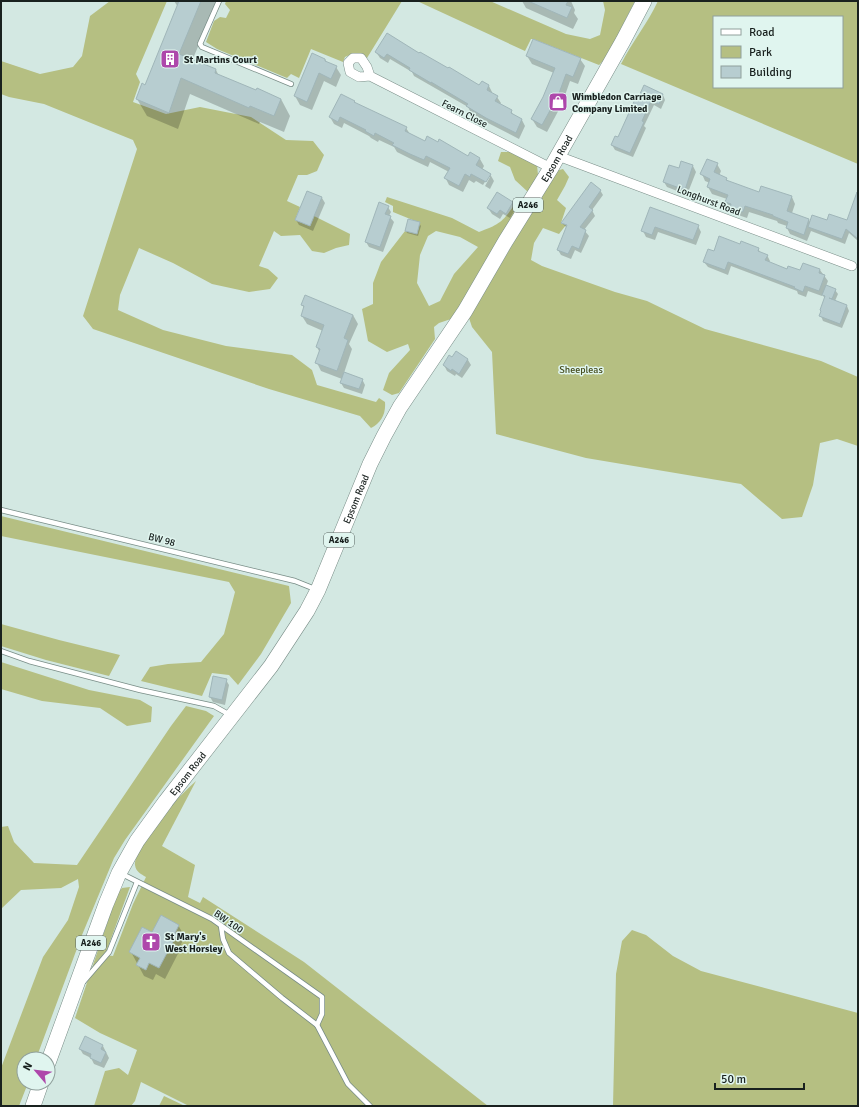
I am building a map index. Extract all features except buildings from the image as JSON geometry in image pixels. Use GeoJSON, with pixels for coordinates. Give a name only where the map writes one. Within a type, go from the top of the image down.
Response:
{"type":"FeatureCollection","features":[{"type":"Feature","properties":{"kind":"main road","name":"Epsom Road"},"geometry":{"type":"LineString","coordinates":[[52,1051],[119,873],[141,835],[271,666],[307,612],[318,590],[367,471],[384,436],[400,407],[465,311],[554,162],[644,1]]}},
{"type":"Feature","properties":{"kind":"main road"},"geometry":{"type":"LineString","coordinates":[[33,1106],[38,1091]]}},
{"type":"Feature","properties":{"kind":"street","name":"Fearn Close"},"geometry":{"type":"LineString","coordinates":[[370,76],[554,162]]}},
{"type":"Feature","properties":{"kind":"street","name":"Longhurst Road"},"geometry":{"type":"LineString","coordinates":[[554,162],[852,266]]}},
{"type":"Feature","properties":{"kind":"lane"},"geometry":{"type":"LineString","coordinates":[[219,1],[200,44],[202,48],[291,84]]}},
{"type":"Feature","properties":{"kind":"lane","name":"BW 98"},"geometry":{"type":"LineString","coordinates":[[1,510],[294,581],[318,590]]}},
{"type":"Feature","properties":{"kind":"lane"},"geometry":{"type":"LineString","coordinates":[[1,651],[29,661],[140,690],[214,706],[232,716]]}},
{"type":"Feature","properties":{"kind":"lane","name":"BW 100"},"geometry":{"type":"LineString","coordinates":[[119,873],[212,919],[322,997],[322,1014],[317,1025]]}},
{"type":"Feature","properties":{"kind":"lane"},"geometry":{"type":"LineString","coordinates":[[75,989],[92,973],[109,952],[136,882]]}},
{"type":"Feature","properties":{"kind":"lane"},"geometry":{"type":"LineString","coordinates":[[221,926],[223,939],[229,953],[282,998],[317,1025],[348,1084],[370,1106]]}},
{"type":"Feature","properties":{"kind":"green space"},"geometry":{"type":"Polygon","coordinates":[[[110,1],[167,1],[136,74],[140,82],[133,102],[166,114],[200,107],[251,117],[286,140],[313,141],[324,155],[317,171],[307,175],[298,175],[287,201],[300,207],[295,220],[310,226],[314,216],[350,234],[349,245],[324,253],[312,251],[300,235],[281,236],[274,231],[259,266],[268,269],[278,278],[270,289],[249,292],[212,284],[173,263],[139,248],[120,295],[118,310],[163,330],[226,346],[292,355],[312,370],[317,385],[376,402],[379,398],[385,402],[384,414],[375,426],[371,428],[360,416],[269,389],[93,329],[83,316],[137,149],[133,140],[44,104],[1,94],[1,61],[40,74],[73,67],[82,56],[90,16],[110,1]]]}},
{"type":"Feature","properties":{"kind":"green space"},"geometry":{"type":"Polygon","coordinates":[[[226,1],[402,1],[367,58],[354,53],[345,57],[343,62],[311,49],[299,78],[291,74],[287,78],[217,49],[206,42],[214,21],[220,17],[226,18],[230,10],[225,4],[226,1]]]}},
{"type":"Feature","properties":{"kind":"green space"},"geometry":{"type":"Polygon","coordinates":[[[417,1],[490,1],[566,34],[590,39],[600,35],[605,10],[603,1],[635,1],[606,58],[599,65],[533,39],[531,39],[525,51],[417,1]]]}},
{"type":"Feature","properties":{"kind":"green space"},"geometry":{"type":"Polygon","coordinates":[[[658,1],[858,1],[858,164],[621,64],[658,1]]]}},
{"type":"Feature","properties":{"kind":"green space"},"geometry":{"type":"Polygon","coordinates":[[[501,152],[512,152],[537,165],[538,175],[528,192],[515,180],[510,167],[498,161],[501,152]]]}},
{"type":"Feature","properties":{"kind":"green space","name":"Sheepleas"},"geometry":{"type":"Polygon","coordinates":[[[563,169],[569,177],[557,200],[566,208],[561,223],[566,225],[559,234],[543,228],[534,243],[531,260],[542,266],[615,292],[647,301],[705,329],[821,361],[858,377],[858,446],[837,439],[820,443],[813,485],[802,517],[782,519],[741,484],[586,458],[496,434],[492,352],[472,327],[469,318],[556,171],[563,169]]]}},
{"type":"Feature","properties":{"kind":"green space"},"geometry":{"type":"Polygon","coordinates":[[[387,197],[452,218],[479,232],[502,221],[517,201],[521,204],[486,264],[451,319],[439,323],[434,327],[435,339],[399,393],[392,395],[383,390],[389,373],[410,350],[408,344],[387,352],[368,341],[362,309],[373,304],[373,283],[381,262],[405,231],[417,234],[420,223],[393,212],[393,206],[385,202],[387,197]],[[436,231],[428,236],[420,255],[417,283],[429,306],[440,301],[454,274],[478,247],[460,237],[436,231]]]}},
{"type":"Feature","properties":{"kind":"green space"},"geometry":{"type":"Polygon","coordinates":[[[1,516],[289,586],[291,603],[261,654],[238,685],[229,675],[212,673],[202,696],[141,681],[150,667],[168,664],[201,662],[224,634],[235,592],[229,582],[1,536],[1,516]]]}},
{"type":"Feature","properties":{"kind":"green space"},"geometry":{"type":"Polygon","coordinates":[[[1,624],[120,655],[109,676],[46,660],[1,646],[1,624]]]}},
{"type":"Feature","properties":{"kind":"green space"},"geometry":{"type":"Polygon","coordinates":[[[1,662],[89,690],[140,700],[152,707],[151,722],[127,726],[100,708],[42,701],[1,689],[1,662]]]}},
{"type":"Feature","properties":{"kind":"green space"},"geometry":{"type":"Polygon","coordinates":[[[186,706],[206,711],[214,716],[125,840],[114,858],[82,935],[39,1051],[16,1051],[16,1091],[25,1091],[19,1106],[1,1106],[1,1068],[43,957],[68,920],[79,887],[78,879],[61,888],[21,890],[1,909],[1,827],[8,826],[14,842],[34,863],[77,865],[186,706]]]}},
{"type":"Feature","properties":{"kind":"green space"},"geometry":{"type":"Polygon","coordinates":[[[196,781],[162,846],[195,865],[188,897],[200,903],[203,897],[304,962],[488,1106],[189,1106],[141,1082],[135,1101],[131,1106],[94,1106],[105,1071],[119,1068],[128,1075],[137,1050],[100,1033],[75,1018],[117,894],[122,888],[130,887],[105,955],[113,956],[133,904],[146,877],[136,869],[135,865],[138,853],[166,812],[196,781]]]}},
{"type":"Feature","properties":{"kind":"green space"},"geometry":{"type":"Polygon","coordinates":[[[632,930],[646,935],[673,956],[701,971],[858,1013],[858,1106],[613,1106],[616,974],[622,941],[632,930]]]}},
{"type":"Feature","properties":{"kind":"green space"},"geometry":{"type":"Polygon","coordinates":[[[164,1096],[185,1106],[159,1106],[164,1096]]]}},
{"type":"Feature","properties":{"kind":"place","name":"St Martins Court"},"geometry":{"type":"Point","coordinates":[170,59]}},
{"type":"Feature","properties":{"kind":"place","name":"Wimbledon Carriage Company Limited"},"geometry":{"type":"Point","coordinates":[558,102]}},
{"type":"Feature","properties":{"kind":"place","name":"St Mary's West Horsley"},"geometry":{"type":"Point","coordinates":[151,942]}}]}
